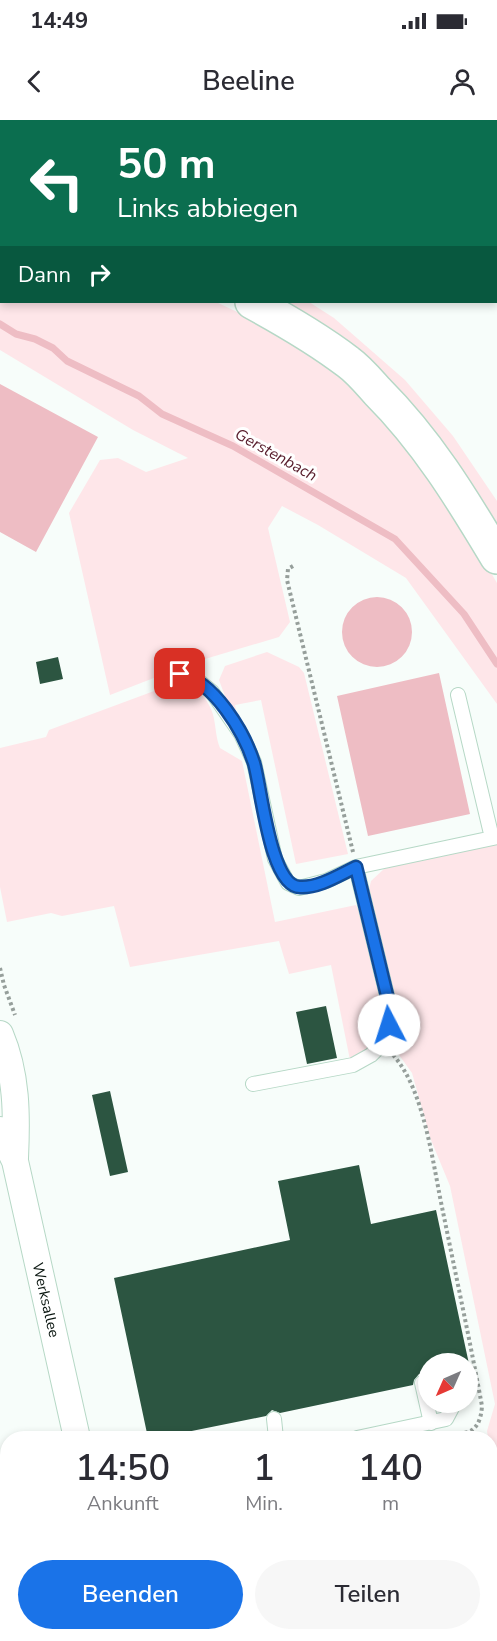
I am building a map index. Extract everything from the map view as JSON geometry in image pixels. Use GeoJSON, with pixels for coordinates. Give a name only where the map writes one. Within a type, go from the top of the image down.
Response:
{"type":"FeatureCollection","features":[{"type":"Feature","properties":{"kind":"street"},"geometry":{"type":"LineString","coordinates":[[254,303],[290,323],[350,363],[388,402],[418,435],[446,474],[497,557]]}},
{"type":"Feature","properties":{"kind":"street","name":"Werksallee"},"geometry":{"type":"LineString","coordinates":[[0,1034],[15,1083],[15,1161],[75,1431]]}},
{"type":"Feature","properties":{"kind":"street","name":"Werksallee"},"geometry":{"type":"LineString","coordinates":[[0,1130],[15,1161]]}},
{"type":"Feature","properties":{"kind":"lane"},"geometry":{"type":"LineString","coordinates":[[180,674],[196,679],[212,692],[241,734],[254,762],[275,859],[288,883],[299,888],[326,881],[356,867],[494,838],[458,694]]}},
{"type":"Feature","properties":{"kind":"lane"},"geometry":{"type":"LineString","coordinates":[[253,1084],[353,1065],[371,1055],[382,1044],[391,1012],[356,867]]}},
{"type":"Feature","properties":{"kind":"lane"},"geometry":{"type":"LineString","coordinates":[[429,1413],[431,1423]]}},
{"type":"Feature","properties":{"kind":"lane"},"geometry":{"type":"LineString","coordinates":[[392,1431],[447,1419],[450,1413]]}},
{"type":"Feature","properties":{"kind":"lane"},"geometry":{"type":"LineString","coordinates":[[274,1419],[275,1431]]}},
{"type":"Feature","properties":{"kind":"path"},"geometry":{"type":"LineString","coordinates":[[293,566],[288,569],[287,580],[315,688],[356,867]]}},
{"type":"Feature","properties":{"kind":"path"},"geometry":{"type":"LineString","coordinates":[[382,1044],[403,1066],[410,1079],[424,1126],[482,1406],[481,1421],[470,1431]]}},
{"type":"Feature","properties":{"kind":"path"},"geometry":{"type":"LineString","coordinates":[[431,1423],[446,1431]]}},
{"type":"Feature","properties":{"kind":"shaded area"},"geometry":{"type":"Polygon","coordinates":[[[0,303],[218,303],[261,323],[326,363],[384,415],[457,515],[497,583],[497,704],[406,578],[282,506],[268,528],[290,622],[279,637],[195,662],[110,695],[69,513],[100,460],[118,458],[146,472],[188,458],[133,430],[0,350],[0,303]]]}},
{"type":"Feature","properties":{"kind":"shaded area"},"geometry":{"type":"Polygon","coordinates":[[[272,303],[311,303],[334,318],[405,380],[453,436],[497,501],[497,533],[272,303]]]}},
{"type":"Feature","properties":{"kind":"shaded area"},"geometry":{"type":"Polygon","coordinates":[[[0,384],[98,437],[36,552],[0,532],[0,384]]]}},
{"type":"Feature","properties":{"kind":"shaded area"},"geometry":{"type":"Polygon","coordinates":[[[377,597],[390,600],[402,607],[409,619],[412,632],[409,645],[402,657],[390,664],[377,667],[364,664],[352,657],[345,645],[342,632],[345,619],[352,607],[364,600],[377,597]]]}},
{"type":"Feature","properties":{"kind":"shaded area"},"geometry":{"type":"Polygon","coordinates":[[[267,652],[299,667],[304,673],[348,854],[296,864],[261,700],[235,705],[237,716],[232,715],[219,680],[225,666],[267,652]]]}},
{"type":"Feature","properties":{"kind":"shaded area"},"geometry":{"type":"Polygon","coordinates":[[[439,673],[470,814],[368,836],[337,696],[439,673]]]}},
{"type":"Feature","properties":{"kind":"shaded area"},"geometry":{"type":"Polygon","coordinates":[[[173,684],[198,688],[212,710],[220,748],[242,761],[275,922],[356,905],[359,911],[380,1001],[381,1032],[365,1051],[350,1060],[331,965],[289,974],[279,941],[130,967],[114,906],[62,916],[51,913],[7,922],[0,887],[0,748],[46,737],[49,730],[173,684]]]}},
{"type":"Feature","properties":{"kind":"shaded area"},"geometry":{"type":"Polygon","coordinates":[[[497,843],[497,1431],[487,1431],[495,1404],[450,1186],[431,1140],[412,1073],[394,1048],[398,1023],[368,894],[371,881],[385,868],[497,843]]]}},
{"type":"Feature","properties":{"kind":"building"},"geometry":{"type":"Polygon","coordinates":[[[58,657],[63,679],[40,684],[36,662],[58,657]]]}},
{"type":"Feature","properties":{"kind":"building"},"geometry":{"type":"Polygon","coordinates":[[[326,1006],[337,1058],[307,1064],[296,1012],[326,1006]]]}},
{"type":"Feature","properties":{"kind":"building"},"geometry":{"type":"Polygon","coordinates":[[[110,1091],[128,1172],[110,1176],[92,1095],[110,1091]]]}},
{"type":"Feature","properties":{"kind":"building"},"geometry":{"type":"Polygon","coordinates":[[[359,1165],[371,1224],[436,1210],[467,1353],[418,1353],[418,1375],[413,1385],[280,1413],[272,1410],[266,1416],[192,1431],[147,1431],[114,1278],[290,1240],[278,1181],[359,1165]]]}},
{"type":"Feature","properties":{"kind":"waterway","name":"Gerstenbach"},"geometry":{"type":"LineString","coordinates":[[0,324],[16,334],[35,339],[53,348],[67,361],[139,396],[162,414],[233,446],[395,539],[464,614],[497,664]]}},
{"type":"Feature","properties":{"kind":"route"},"geometry":{"type":"LineString","coordinates":[[180,674],[196,679],[212,692],[241,734],[254,762],[275,859],[288,883],[299,888],[312,885],[356,867],[391,1012],[389,1025]]}}]}
